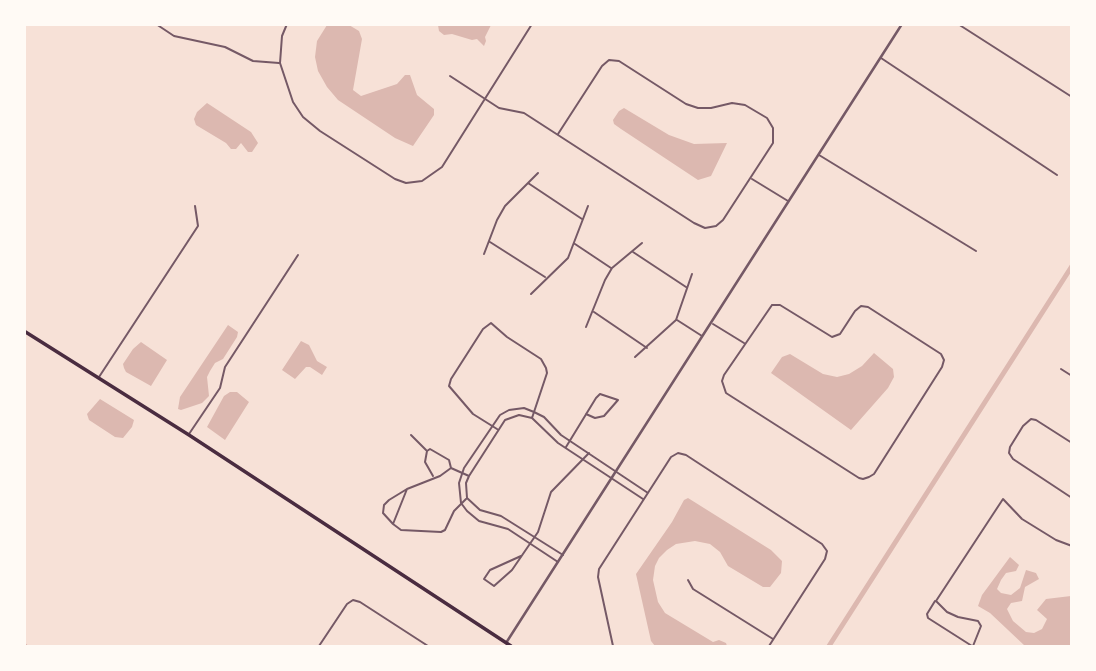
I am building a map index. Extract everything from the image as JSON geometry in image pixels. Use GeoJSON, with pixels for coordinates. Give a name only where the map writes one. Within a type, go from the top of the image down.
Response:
{"type":"FeatureCollection","features":[{"type":"Feature","properties":{"kind":"main road"},"geometry":{"type":"LineString","coordinates":[[24,331],[189,435],[505,645],[511,646]]}},
{"type":"Feature","properties":{"kind":"street"},"geometry":{"type":"LineString","coordinates":[[156,24],[174,36],[225,47],[253,61],[280,63]]}},
{"type":"Feature","properties":{"kind":"street"},"geometry":{"type":"LineString","coordinates":[[287,24],[282,36],[280,63],[293,102],[303,117],[320,131],[406,183],[422,181],[442,167],[532,24]]}},
{"type":"Feature","properties":{"kind":"street"},"geometry":{"type":"LineString","coordinates":[[505,645],[902,24]]}},
{"type":"Feature","properties":{"kind":"street"},"geometry":{"type":"LineString","coordinates":[[958,24],[1072,97]]}},
{"type":"Feature","properties":{"kind":"street"},"geometry":{"type":"LineString","coordinates":[[881,58],[1057,175]]}},
{"type":"Feature","properties":{"kind":"street"},"geometry":{"type":"LineString","coordinates":[[450,76],[499,107],[524,113],[705,228],[716,226],[723,220],[773,143],[773,128],[767,118],[745,105],[732,103],[698,108],[686,104],[619,61],[609,60],[602,66],[558,134]]}},
{"type":"Feature","properties":{"kind":"street"},"geometry":{"type":"LineString","coordinates":[[818,155],[976,251]]}},
{"type":"Feature","properties":{"kind":"street"},"geometry":{"type":"LineString","coordinates":[[484,254],[505,206],[538,173]]}},
{"type":"Feature","properties":{"kind":"street"},"geometry":{"type":"LineString","coordinates":[[751,178],[788,201]]}},
{"type":"Feature","properties":{"kind":"street"},"geometry":{"type":"LineString","coordinates":[[527,183],[583,219]]}},
{"type":"Feature","properties":{"kind":"street"},"geometry":{"type":"LineString","coordinates":[[98,378],[198,226],[195,206]]}},
{"type":"Feature","properties":{"kind":"street"},"geometry":{"type":"LineString","coordinates":[[531,294],[568,258],[588,206]]}},
{"type":"Feature","properties":{"kind":"street"},"geometry":{"type":"LineString","coordinates":[[489,242],[545,278]]}},
{"type":"Feature","properties":{"kind":"street"},"geometry":{"type":"LineString","coordinates":[[586,327],[612,268],[642,243]]}},
{"type":"Feature","properties":{"kind":"street"},"geometry":{"type":"LineString","coordinates":[[575,244],[612,268]]}},
{"type":"Feature","properties":{"kind":"street"},"geometry":{"type":"LineString","coordinates":[[632,251],[688,288]]}},
{"type":"Feature","properties":{"kind":"street"},"geometry":{"type":"LineString","coordinates":[[189,435],[220,388],[225,368],[298,255]]}},
{"type":"Feature","properties":{"kind":"street"},"geometry":{"type":"LineString","coordinates":[[635,357],[676,320],[692,274]]}},
{"type":"Feature","properties":{"kind":"street"},"geometry":{"type":"LineString","coordinates":[[780,305],[832,337],[840,334],[855,310],[861,306],[878,313],[941,354],[944,360],[943,367],[874,474],[863,480],[726,393],[722,381],[724,375],[744,344],[772,306],[780,305]]}},
{"type":"Feature","properties":{"kind":"street"},"geometry":{"type":"LineString","coordinates":[[593,311],[647,348]]}},
{"type":"Feature","properties":{"kind":"street"},"geometry":{"type":"LineString","coordinates":[[676,320],[703,337]]}},
{"type":"Feature","properties":{"kind":"street"},"geometry":{"type":"LineString","coordinates":[[498,429],[473,414],[450,386],[451,379],[483,329],[491,323],[544,363],[547,373],[532,418]]}},
{"type":"Feature","properties":{"kind":"street"},"geometry":{"type":"LineString","coordinates":[[712,323],[744,344]]}},
{"type":"Feature","properties":{"kind":"street"},"geometry":{"type":"LineString","coordinates":[[1061,369],[1072,376]]}},
{"type":"Feature","properties":{"kind":"street"},"geometry":{"type":"LineString","coordinates":[[565,448],[586,414],[600,394],[618,400],[604,416],[595,418],[586,414]]}},
{"type":"Feature","properties":{"kind":"street"},"geometry":{"type":"LineString","coordinates":[[559,562],[508,529],[479,521],[467,512],[461,503],[458,483],[461,473],[500,415],[509,410],[524,408],[544,417],[570,441],[648,493]]}},
{"type":"Feature","properties":{"kind":"street"},"geometry":{"type":"LineString","coordinates":[[563,555],[502,516],[480,510],[467,498],[466,482],[505,420],[519,415],[532,418],[565,448],[644,500]]}},
{"type":"Feature","properties":{"kind":"street"},"geometry":{"type":"LineString","coordinates":[[1072,443],[1031,419],[1023,426],[1009,453],[1013,459],[1072,498]]}},
{"type":"Feature","properties":{"kind":"street"},"geometry":{"type":"LineString","coordinates":[[411,435],[427,451]]}},
{"type":"Feature","properties":{"kind":"street"},"geometry":{"type":"LineString","coordinates":[[427,451],[430,449],[441,454],[449,460],[451,468],[469,477]]}},
{"type":"Feature","properties":{"kind":"street"},"geometry":{"type":"LineString","coordinates":[[427,451],[425,462],[434,477]]}},
{"type":"Feature","properties":{"kind":"street"},"geometry":{"type":"LineString","coordinates":[[521,556],[490,570],[484,579],[491,585],[497,584],[512,570],[540,527],[551,492],[589,453]]}},
{"type":"Feature","properties":{"kind":"street"},"geometry":{"type":"LineString","coordinates":[[613,646],[598,577],[599,569],[671,457],[678,453],[822,544],[827,551],[825,559],[769,646]]}},
{"type":"Feature","properties":{"kind":"street"},"geometry":{"type":"LineString","coordinates":[[451,468],[389,500],[384,505],[383,513],[401,530],[441,532],[445,530],[454,511],[467,498]]}},
{"type":"Feature","properties":{"kind":"street"},"geometry":{"type":"LineString","coordinates":[[393,524],[407,489]]}},
{"type":"Feature","properties":{"kind":"street"},"geometry":{"type":"LineString","coordinates":[[936,601],[947,612],[978,621],[981,626],[973,646],[928,618],[927,614],[1003,499],[1022,519],[1056,540],[1072,546]]}},
{"type":"Feature","properties":{"kind":"street"},"geometry":{"type":"LineString","coordinates":[[688,580],[693,589],[774,640]]}},
{"type":"Feature","properties":{"kind":"street"},"geometry":{"type":"LineString","coordinates":[[319,646],[347,604],[353,600],[428,646]]}},
{"type":"Feature","properties":{"kind":"shaded area"},"geometry":{"type":"Polygon","coordinates":[[[438,24],[491,25],[484,46],[477,39],[444,35],[439,31],[438,24]]]}},
{"type":"Feature","properties":{"kind":"shaded area"},"geometry":{"type":"Polygon","coordinates":[[[327,25],[349,25],[359,31],[362,39],[353,90],[361,96],[397,84],[405,75],[410,75],[417,95],[434,109],[434,115],[413,146],[395,138],[338,100],[327,87],[318,71],[315,57],[317,41],[327,25]]]}},
{"type":"Feature","properties":{"kind":"shaded area"},"geometry":{"type":"Polygon","coordinates":[[[207,103],[251,132],[258,143],[252,152],[248,152],[241,143],[236,149],[231,149],[226,143],[196,125],[194,119],[197,112],[207,103]]]}},
{"type":"Feature","properties":{"kind":"shaded area"},"geometry":{"type":"Polygon","coordinates":[[[624,108],[669,135],[694,144],[727,143],[711,176],[698,180],[614,124],[613,120],[624,108]]]}},
{"type":"Feature","properties":{"kind":"shaded area"},"geometry":{"type":"Polygon","coordinates":[[[228,325],[238,332],[237,337],[207,377],[209,396],[202,403],[178,409],[180,397],[228,325]]]}},
{"type":"Feature","properties":{"kind":"shaded area"},"geometry":{"type":"Polygon","coordinates":[[[301,341],[309,345],[317,361],[327,367],[322,375],[306,367],[295,379],[282,370],[301,341]]]}},
{"type":"Feature","properties":{"kind":"shaded area"},"geometry":{"type":"Polygon","coordinates":[[[141,342],[167,360],[151,386],[126,372],[123,364],[141,342]]]}},
{"type":"Feature","properties":{"kind":"shaded area"},"geometry":{"type":"Polygon","coordinates":[[[874,353],[893,369],[894,377],[888,388],[851,430],[771,373],[782,357],[790,354],[823,374],[837,377],[862,366],[874,353]]]}},
{"type":"Feature","properties":{"kind":"shaded area"},"geometry":{"type":"Polygon","coordinates":[[[237,392],[249,402],[225,440],[207,427],[224,396],[237,392]]]}},
{"type":"Feature","properties":{"kind":"shaded area"},"geometry":{"type":"Polygon","coordinates":[[[100,399],[134,420],[123,438],[115,437],[89,420],[87,414],[100,399]]]}},
{"type":"Feature","properties":{"kind":"shaded area"},"geometry":{"type":"Polygon","coordinates":[[[688,498],[771,550],[782,561],[781,573],[770,587],[763,587],[728,566],[720,552],[710,544],[695,541],[676,544],[659,558],[653,580],[658,602],[665,613],[713,642],[719,640],[727,646],[655,646],[651,641],[636,574],[684,500],[688,498]]]}},
{"type":"Feature","properties":{"kind":"shaded area"},"geometry":{"type":"Polygon","coordinates":[[[1010,557],[1019,565],[1016,571],[1006,573],[1001,580],[997,589],[1001,593],[1011,595],[1020,588],[1026,570],[1036,573],[1039,579],[1025,587],[1022,601],[1011,603],[1007,609],[1013,621],[1026,632],[1034,633],[1042,629],[1047,619],[1037,610],[1046,599],[1071,596],[1071,646],[1025,646],[990,613],[978,606],[982,595],[1010,557]]]}},
{"type":"Feature","properties":{"kind":"waterway"},"geometry":{"type":"LineString","coordinates":[[829,646],[1072,266]]}}]}
